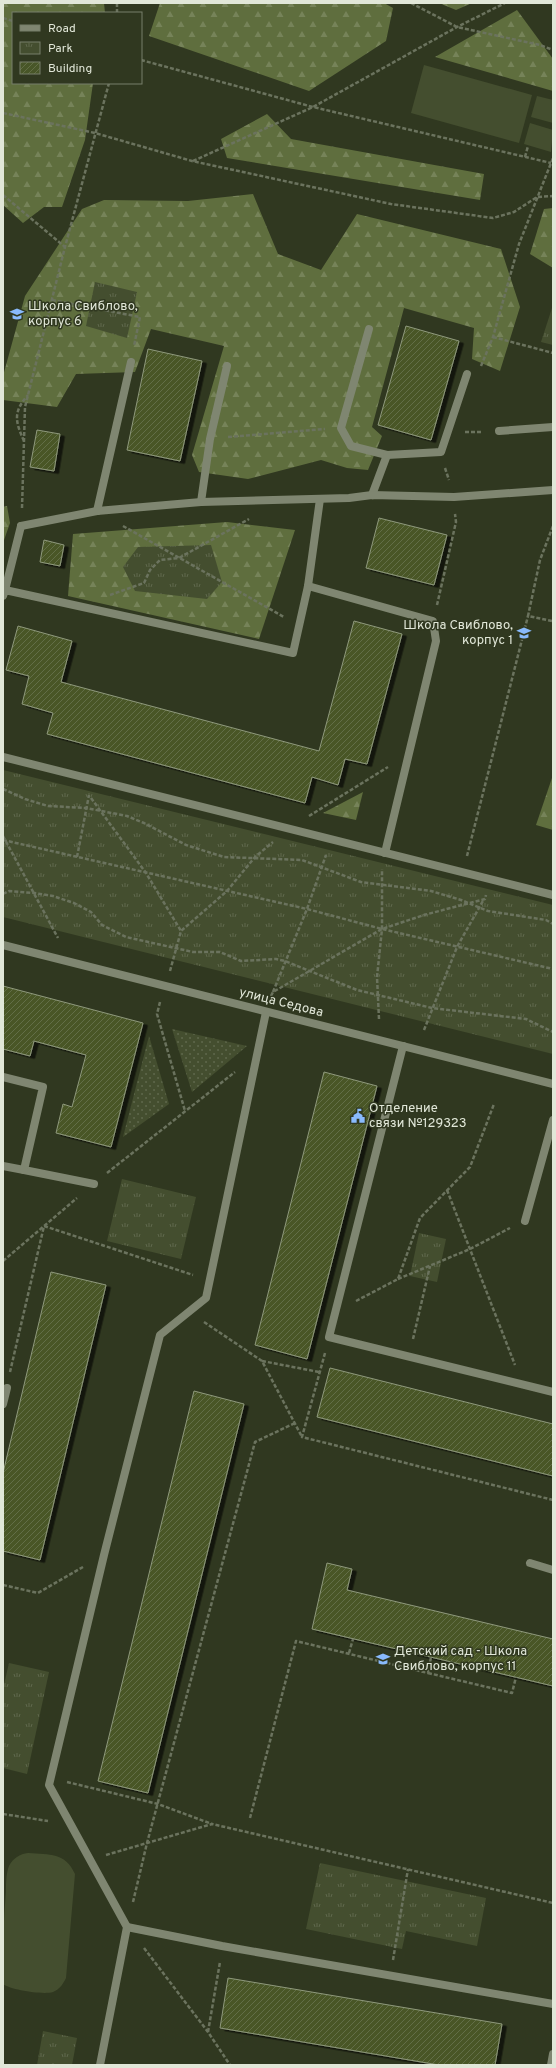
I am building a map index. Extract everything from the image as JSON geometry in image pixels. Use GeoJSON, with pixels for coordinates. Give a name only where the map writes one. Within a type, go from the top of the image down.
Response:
{"type":"FeatureCollection","features":[{"type":"Feature","properties":{"kind":"street"},"geometry":{"type":"LineString","coordinates":[[369,329],[341,428],[351,446],[387,455],[441,452],[449,432],[467,374]]}},
{"type":"Feature","properties":{"kind":"street"},"geometry":{"type":"LineString","coordinates":[[97,511],[131,362]]}},
{"type":"Feature","properties":{"kind":"street"},"geometry":{"type":"LineString","coordinates":[[201,502],[210,439],[227,366]]}},
{"type":"Feature","properties":{"kind":"street"},"geometry":{"type":"LineString","coordinates":[[499,431],[553,426]]}},
{"type":"Feature","properties":{"kind":"street"},"geometry":{"type":"LineString","coordinates":[[372,495],[387,455]]}},
{"type":"Feature","properties":{"kind":"street"},"geometry":{"type":"LineString","coordinates":[[320,499],[308,586],[293,653],[4,593],[21,526],[97,511],[201,502],[349,498],[372,495],[454,497],[553,490]]}},
{"type":"Feature","properties":{"kind":"street"},"geometry":{"type":"LineString","coordinates":[[308,586],[433,621],[436,640],[385,853]]}},
{"type":"Feature","properties":{"kind":"street"},"geometry":{"type":"LineString","coordinates":[[3,757],[553,895]]}},
{"type":"Feature","properties":{"kind":"street","name":"улица Седова"},"geometry":{"type":"LineString","coordinates":[[3,945],[553,1084]]}},
{"type":"Feature","properties":{"kind":"street"},"geometry":{"type":"LineString","coordinates":[[100,2065],[127,1927],[49,1786],[104,1556],[160,1335],[206,1298],[266,1012]]}},
{"type":"Feature","properties":{"kind":"street"},"geometry":{"type":"LineString","coordinates":[[403,1046],[329,1337],[553,1392]]}},
{"type":"Feature","properties":{"kind":"street"},"geometry":{"type":"LineString","coordinates":[[3,1077],[43,1086],[24,1170]]}},
{"type":"Feature","properties":{"kind":"street"},"geometry":{"type":"LineString","coordinates":[[525,1221],[553,1120]]}},
{"type":"Feature","properties":{"kind":"street"},"geometry":{"type":"LineString","coordinates":[[3,1166],[94,1184]]}},
{"type":"Feature","properties":{"kind":"street"},"geometry":{"type":"LineString","coordinates":[[3,1404],[6,1388]]}},
{"type":"Feature","properties":{"kind":"street"},"geometry":{"type":"LineString","coordinates":[[530,1563],[553,1570]]}},
{"type":"Feature","properties":{"kind":"street"},"geometry":{"type":"LineString","coordinates":[[127,1927],[222,1946],[553,2004]]}},
{"type":"Feature","properties":{"kind":"street"},"geometry":{"type":"LineString","coordinates":[[551,2065],[553,2054]]}},
{"type":"Feature","properties":{"kind":"path"},"geometry":{"type":"LineString","coordinates":[[410,3],[457,27],[540,45],[553,50]]}},
{"type":"Feature","properties":{"kind":"path"},"geometry":{"type":"LineString","coordinates":[[192,161],[313,107],[457,27],[505,3]]}},
{"type":"Feature","properties":{"kind":"path"},"geometry":{"type":"LineString","coordinates":[[142,60],[313,107],[551,164]]}},
{"type":"Feature","properties":{"kind":"path"},"geometry":{"type":"LineString","coordinates":[[21,526],[26,407],[65,247],[108,84]]}},
{"type":"Feature","properties":{"kind":"path"},"geometry":{"type":"LineString","coordinates":[[3,113],[95,133],[192,161],[391,204],[493,218],[514,212],[537,197],[553,196]]}},
{"type":"Feature","properties":{"kind":"path"},"geometry":{"type":"LineString","coordinates":[[525,157],[528,146]]}},
{"type":"Feature","properties":{"kind":"path"},"geometry":{"type":"LineString","coordinates":[[479,372],[493,337],[519,244],[553,158]]}},
{"type":"Feature","properties":{"kind":"path"},"geometry":{"type":"LineString","coordinates":[[3,195],[65,247]]}},
{"type":"Feature","properties":{"kind":"path"},"geometry":{"type":"LineString","coordinates":[[52,300],[140,317],[131,362]]}},
{"type":"Feature","properties":{"kind":"path"},"geometry":{"type":"LineString","coordinates":[[493,337],[553,353]]}},
{"type":"Feature","properties":{"kind":"path"},"geometry":{"type":"LineString","coordinates":[[24,441],[16,424],[19,405],[29,394]]}},
{"type":"Feature","properties":{"kind":"path"},"geometry":{"type":"LineString","coordinates":[[210,439],[341,428]]}},
{"type":"Feature","properties":{"kind":"path"},"geometry":{"type":"LineString","coordinates":[[449,432],[499,431]]}},
{"type":"Feature","properties":{"kind":"path"},"geometry":{"type":"LineString","coordinates":[[433,621],[456,522],[454,497],[441,452]]}},
{"type":"Feature","properties":{"kind":"path"},"geometry":{"type":"LineString","coordinates":[[97,511],[299,626]]}},
{"type":"Feature","properties":{"kind":"path"},"geometry":{"type":"LineString","coordinates":[[107,596],[144,583],[150,570],[160,560],[179,558],[254,516]]}},
{"type":"Feature","properties":{"kind":"path"},"geometry":{"type":"LineString","coordinates":[[463,873],[528,616],[540,560],[553,526]]}},
{"type":"Feature","properties":{"kind":"path"},"geometry":{"type":"LineString","coordinates":[[528,616],[552,621]]}},
{"type":"Feature","properties":{"kind":"path"},"geometry":{"type":"LineString","coordinates":[[77,857],[91,779]]}},
{"type":"Feature","properties":{"kind":"path"},"geometry":{"type":"LineString","coordinates":[[3,789],[25,799],[48,806],[86,808],[127,816],[144,823],[186,845],[224,857],[302,860],[361,882],[431,891],[488,911],[546,920],[553,924]]}},
{"type":"Feature","properties":{"kind":"path"},"geometry":{"type":"LineString","coordinates":[[89,794],[146,873],[181,932]]}},
{"type":"Feature","properties":{"kind":"path"},"geometry":{"type":"LineString","coordinates":[[3,836],[58,938]]}},
{"type":"Feature","properties":{"kind":"path"},"geometry":{"type":"LineString","coordinates":[[3,840],[307,909],[382,929],[553,969]]}},
{"type":"Feature","properties":{"kind":"path"},"geometry":{"type":"LineString","coordinates":[[266,1012],[272,992],[307,909],[332,840]]}},
{"type":"Feature","properties":{"kind":"path"},"geometry":{"type":"LineString","coordinates":[[379,1019],[377,978],[382,929],[382,865],[385,853]]}},
{"type":"Feature","properties":{"kind":"path"},"geometry":{"type":"LineString","coordinates":[[424,1030],[457,947],[493,880]]}},
{"type":"Feature","properties":{"kind":"path"},"geometry":{"type":"LineString","coordinates":[[3,894],[9,891],[34,893],[53,896],[74,903],[91,912],[102,925],[126,937],[193,952],[220,952],[241,961],[276,959],[285,961],[357,990],[432,1008],[526,1019],[553,1032]]}},
{"type":"Feature","properties":{"kind":"path"},"geometry":{"type":"LineString","coordinates":[[272,992],[382,929],[484,899]]}},
{"type":"Feature","properties":{"kind":"path"},"geometry":{"type":"LineString","coordinates":[[3,1261],[94,1184],[256,1055]]}},
{"type":"Feature","properties":{"kind":"path"},"geometry":{"type":"LineString","coordinates":[[398,1279],[420,1218],[470,1167],[494,1104]]}},
{"type":"Feature","properties":{"kind":"path"},"geometry":{"type":"LineString","coordinates":[[447,1190],[522,1384]]}},
{"type":"Feature","properties":{"kind":"path"},"geometry":{"type":"LineString","coordinates":[[335,1312],[398,1279],[470,1249],[525,1221]]}},
{"type":"Feature","properties":{"kind":"path"},"geometry":{"type":"LineString","coordinates":[[44,1226],[210,1280]]}},
{"type":"Feature","properties":{"kind":"path"},"geometry":{"type":"LineString","coordinates":[[6,1388],[44,1226]]}},
{"type":"Feature","properties":{"kind":"path"},"geometry":{"type":"LineString","coordinates":[[409,1357],[430,1266]]}},
{"type":"Feature","properties":{"kind":"path"},"geometry":{"type":"LineString","coordinates":[[189,1312],[262,1361],[320,1372]]}},
{"type":"Feature","properties":{"kind":"path"},"geometry":{"type":"LineString","coordinates":[[302,1437],[329,1337]]}},
{"type":"Feature","properties":{"kind":"path"},"geometry":{"type":"LineString","coordinates":[[262,1361],[302,1437],[553,1500]]}},
{"type":"Feature","properties":{"kind":"path"},"geometry":{"type":"LineString","coordinates":[[230,2065],[208,2032],[127,1927],[147,1843],[254,1442],[295,1423]]}},
{"type":"Feature","properties":{"kind":"path"},"geometry":{"type":"LineString","coordinates":[[3,1585],[38,1592],[104,1556]]}},
{"type":"Feature","properties":{"kind":"path"},"geometry":{"type":"LineString","coordinates":[[349,1653],[354,1638]]}},
{"type":"Feature","properties":{"kind":"path"},"geometry":{"type":"LineString","coordinates":[[250,1818],[296,1641],[512,1693],[516,1677]]}},
{"type":"Feature","properties":{"kind":"path"},"geometry":{"type":"LineString","coordinates":[[428,1673],[431,1657]]}},
{"type":"Feature","properties":{"kind":"path"},"geometry":{"type":"LineString","coordinates":[[51,1778],[158,1804],[212,1824],[553,1903]]}},
{"type":"Feature","properties":{"kind":"path"},"geometry":{"type":"LineString","coordinates":[[3,1814],[70,1824]]}},
{"type":"Feature","properties":{"kind":"path"},"geometry":{"type":"LineString","coordinates":[[90,1860],[212,1824]]}},
{"type":"Feature","properties":{"kind":"path"},"geometry":{"type":"LineString","coordinates":[[390,1976],[408,1869]]}},
{"type":"Feature","properties":{"kind":"path"},"geometry":{"type":"LineString","coordinates":[[208,2032],[222,1946]]}},
{"type":"Feature","properties":{"kind":"green space"},"geometry":{"type":"Polygon","coordinates":[[[3,3],[104,3],[105,12],[12,12],[12,84],[93,84],[85,140],[62,207],[44,207],[23,223],[3,205],[3,3]]]}},
{"type":"Feature","properties":{"kind":"green space"},"geometry":{"type":"Polygon","coordinates":[[[160,3],[384,3],[393,8],[386,41],[309,91],[149,36],[160,3]]]}},
{"type":"Feature","properties":{"kind":"green space"},"geometry":{"type":"Polygon","coordinates":[[[439,3],[472,3],[456,10],[439,3]]]}},
{"type":"Feature","properties":{"kind":"green space"},"geometry":{"type":"Polygon","coordinates":[[[517,10],[553,59],[553,91],[435,57],[517,10]]]}},
{"type":"Feature","properties":{"kind":"green space"},"geometry":{"type":"Polygon","coordinates":[[[424,65],[532,95],[519,143],[411,113],[424,65]]]}},
{"type":"Feature","properties":{"kind":"green space"},"geometry":{"type":"Polygon","coordinates":[[[537,96],[553,100],[553,123],[531,117],[537,96]]]}},
{"type":"Feature","properties":{"kind":"green space"},"geometry":{"type":"Polygon","coordinates":[[[267,114],[291,139],[484,174],[480,200],[227,158],[221,139],[267,114]]]}},
{"type":"Feature","properties":{"kind":"green space"},"geometry":{"type":"Polygon","coordinates":[[[530,123],[553,130],[551,152],[524,144],[530,123]]]}},
{"type":"Feature","properties":{"kind":"green space"},"geometry":{"type":"Polygon","coordinates":[[[253,194],[278,254],[321,270],[357,214],[501,249],[520,307],[500,371],[472,359],[474,328],[404,308],[372,427],[382,436],[368,470],[347,468],[321,460],[248,479],[199,472],[192,455],[224,346],[151,329],[135,372],[76,374],[57,407],[3,400],[3,376],[25,296],[82,209],[104,200],[188,201],[253,194]]]}},
{"type":"Feature","properties":{"kind":"green space"},"geometry":{"type":"Polygon","coordinates":[[[553,208],[553,268],[530,254],[544,209],[553,208]]]}},
{"type":"Feature","properties":{"kind":"green space"},"geometry":{"type":"Polygon","coordinates":[[[95,282],[137,292],[127,338],[86,326],[95,282]]]}},
{"type":"Feature","properties":{"kind":"green space"},"geometry":{"type":"Polygon","coordinates":[[[553,305],[553,345],[541,342],[553,305]]]}},
{"type":"Feature","properties":{"kind":"green space"},"geometry":{"type":"Polygon","coordinates":[[[7,506],[10,523],[3,543],[3,507],[7,506]]]}},
{"type":"Feature","properties":{"kind":"green space"},"geometry":{"type":"Polygon","coordinates":[[[227,522],[295,530],[259,639],[68,596],[73,534],[227,522]]]}},
{"type":"Feature","properties":{"kind":"green space"},"geometry":{"type":"Polygon","coordinates":[[[211,545],[222,582],[207,599],[135,591],[123,567],[138,547],[211,545]]]}},
{"type":"Feature","properties":{"kind":"green space"},"geometry":{"type":"Polygon","coordinates":[[[3,770],[553,905],[553,1054],[3,917],[3,770]]]}},
{"type":"Feature","properties":{"kind":"green space"},"geometry":{"type":"Polygon","coordinates":[[[553,775],[553,830],[536,825],[553,775]]]}},
{"type":"Feature","properties":{"kind":"green space"},"geometry":{"type":"Polygon","coordinates":[[[363,792],[356,820],[323,813],[363,792]]]}},
{"type":"Feature","properties":{"kind":"green space"},"geometry":{"type":"Polygon","coordinates":[[[172,1029],[247,1046],[192,1092],[172,1029]]]}},
{"type":"Feature","properties":{"kind":"green space"},"geometry":{"type":"Polygon","coordinates":[[[149,1036],[169,1104],[123,1137],[149,1036]]]}},
{"type":"Feature","properties":{"kind":"green space"},"geometry":{"type":"Polygon","coordinates":[[[122,1179],[196,1197],[181,1259],[107,1241],[122,1179]]]}},
{"type":"Feature","properties":{"kind":"green space"},"geometry":{"type":"Polygon","coordinates":[[[419,1233],[446,1239],[437,1282],[410,1276],[419,1233]]]}},
{"type":"Feature","properties":{"kind":"green space"},"geometry":{"type":"Polygon","coordinates":[[[9,1663],[49,1672],[27,1774],[3,1768],[3,1689],[9,1663]]]}},
{"type":"Feature","properties":{"kind":"green space"},"geometry":{"type":"Polygon","coordinates":[[[28,1853],[50,1855],[62,1858],[67,1862],[75,1874],[66,1978],[58,1989],[48,1993],[20,1990],[3,1984],[7,1872],[9,1866],[15,1859],[22,1854],[28,1853]]]}},
{"type":"Feature","properties":{"kind":"green space"},"geometry":{"type":"Polygon","coordinates":[[[320,1863],[486,1898],[477,1946],[406,1931],[402,1949],[306,1929],[320,1863]]]}},
{"type":"Feature","properties":{"kind":"green space"},"geometry":{"type":"Polygon","coordinates":[[[43,2031],[77,2038],[72,2065],[37,2065],[43,2031]]]}},
{"type":"Feature","properties":{"kind":"building"},"geometry":{"type":"Polygon","coordinates":[[[406,326],[459,341],[431,440],[378,425],[406,326]]]}},
{"type":"Feature","properties":{"kind":"building"},"geometry":{"type":"Polygon","coordinates":[[[148,349],[202,361],[180,461],[127,450],[148,349]]]}},
{"type":"Feature","properties":{"kind":"building"},"geometry":{"type":"Polygon","coordinates":[[[37,430],[60,434],[54,471],[30,467],[37,430]]]}},
{"type":"Feature","properties":{"kind":"building"},"geometry":{"type":"Polygon","coordinates":[[[379,518],[447,535],[434,585],[366,568],[379,518]]]}},
{"type":"Feature","properties":{"kind":"building"},"geometry":{"type":"Polygon","coordinates":[[[44,540],[64,545],[60,566],[40,562],[44,540]]]}},
{"type":"Feature","properties":{"kind":"building"},"geometry":{"type":"Polygon","coordinates":[[[354,621],[402,634],[367,764],[345,759],[338,785],[312,777],[305,803],[47,734],[53,713],[22,704],[29,676],[6,670],[18,626],[72,641],[61,682],[319,751],[354,621]]]}},
{"type":"Feature","properties":{"kind":"building"},"geometry":{"type":"Polygon","coordinates":[[[3,986],[143,1023],[111,1147],[56,1133],[63,1104],[72,1107],[86,1055],[34,1041],[30,1056],[3,1049],[3,986]]]}},
{"type":"Feature","properties":{"kind":"building"},"geometry":{"type":"Polygon","coordinates":[[[324,1072],[377,1086],[307,1359],[255,1345],[324,1072]]]}},
{"type":"Feature","properties":{"kind":"building"},"geometry":{"type":"Polygon","coordinates":[[[51,1272],[106,1285],[40,1560],[3,1551],[3,1473],[51,1272]]]}},
{"type":"Feature","properties":{"kind":"building"},"geometry":{"type":"Polygon","coordinates":[[[330,1368],[553,1424],[553,1476],[317,1417],[330,1368]]]}},
{"type":"Feature","properties":{"kind":"building"},"geometry":{"type":"Polygon","coordinates":[[[194,1391],[244,1404],[148,1793],[98,1781],[194,1391]]]}},
{"type":"Feature","properties":{"kind":"building"},"geometry":{"type":"Polygon","coordinates":[[[327,1563],[352,1569],[347,1590],[553,1639],[553,1686],[312,1629],[327,1563]]]}},
{"type":"Feature","properties":{"kind":"building"},"geometry":{"type":"Polygon","coordinates":[[[228,1978],[502,2024],[495,2065],[439,2065],[220,2028],[228,1978]]]}},
{"type":"Feature","properties":{"kind":"place","name":"Школа Свиблово, корпус 6"},"geometry":{"type":"Point","coordinates":[17,314]}},
{"type":"Feature","properties":{"kind":"place","name":"Школа Свиблово, корпус 1"},"geometry":{"type":"Point","coordinates":[524,633]}},
{"type":"Feature","properties":{"kind":"place","name":"Отделение связи №129323"},"geometry":{"type":"Point","coordinates":[358,1116]}},
{"type":"Feature","properties":{"kind":"place","name":"Детский сад - Школа Свиблово, корпус 11"},"geometry":{"type":"Point","coordinates":[383,1659]}}]}
